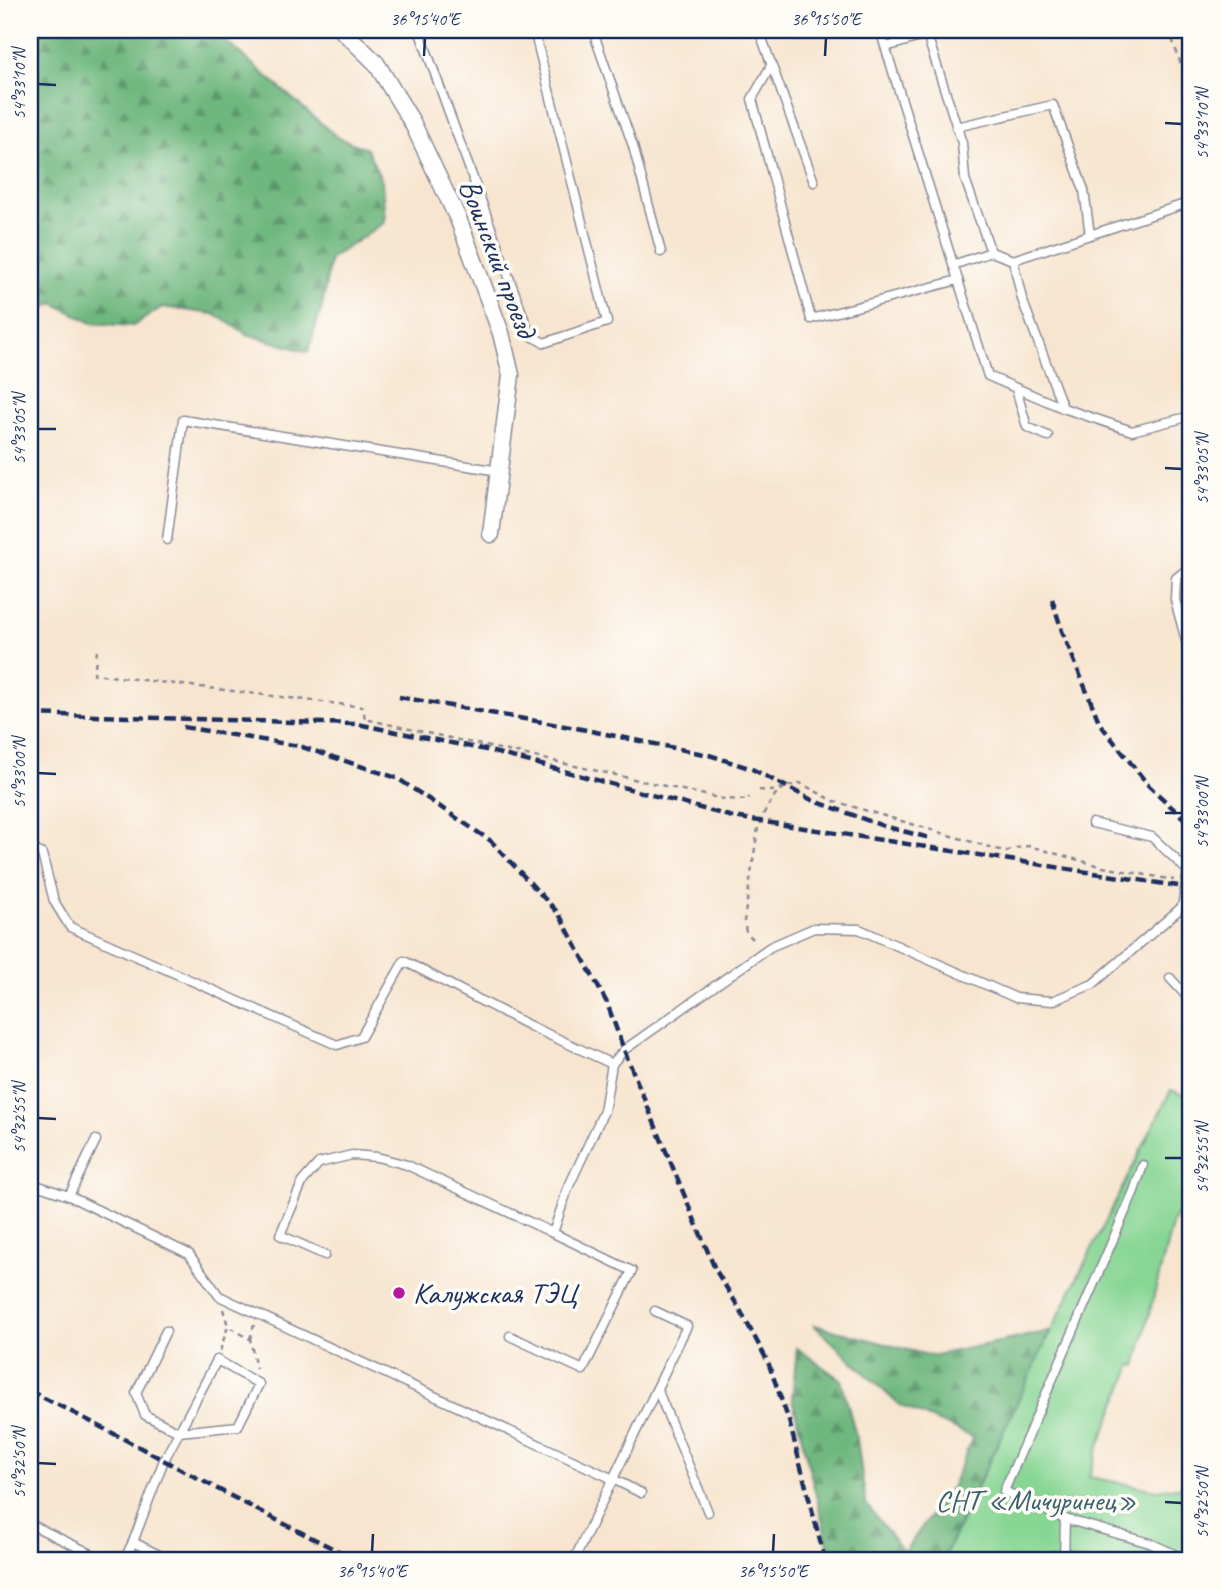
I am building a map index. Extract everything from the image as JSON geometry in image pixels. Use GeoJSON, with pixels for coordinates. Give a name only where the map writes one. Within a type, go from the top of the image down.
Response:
{"type":"FeatureCollection","features":[{"type":"Feature","properties":{"kind":"street","name":"Воинский проезд"},"geometry":{"type":"LineString","coordinates":[[342,30],[376,64],[412,122],[459,222],[501,333],[511,375],[491,534]]}},
{"type":"Feature","properties":{"kind":"lane"},"geometry":{"type":"LineString","coordinates":[[419,30],[530,335],[544,343],[607,322],[534,30]]}},
{"type":"Feature","properties":{"kind":"lane"},"geometry":{"type":"LineString","coordinates":[[598,30],[596,40],[633,146],[661,252]]}},
{"type":"Feature","properties":{"kind":"lane"},"geometry":{"type":"LineString","coordinates":[[759,30],[814,182]]}},
{"type":"Feature","properties":{"kind":"lane"},"geometry":{"type":"LineString","coordinates":[[880,30],[988,376],[1063,408],[1132,431],[1191,416]]}},
{"type":"Feature","properties":{"kind":"lane"},"geometry":{"type":"LineString","coordinates":[[886,47],[941,30]]}},
{"type":"Feature","properties":{"kind":"lane"},"geometry":{"type":"LineString","coordinates":[[927,35],[961,143],[965,179],[990,253]]}},
{"type":"Feature","properties":{"kind":"lane"},"geometry":{"type":"LineString","coordinates":[[772,64],[752,99],[811,319],[958,280]]}},
{"type":"Feature","properties":{"kind":"lane"},"geometry":{"type":"LineString","coordinates":[[956,127],[1054,105],[1084,190],[1090,235]]}},
{"type":"Feature","properties":{"kind":"lane"},"geometry":{"type":"LineString","coordinates":[[954,265],[990,253],[1013,260],[1191,202]]}},
{"type":"Feature","properties":{"kind":"lane"},"geometry":{"type":"LineString","coordinates":[[1013,260],[1022,299],[1063,408]]}},
{"type":"Feature","properties":{"kind":"lane"},"geometry":{"type":"LineString","coordinates":[[1016,389],[1027,427],[1048,436]]}},
{"type":"Feature","properties":{"kind":"lane"},"geometry":{"type":"LineString","coordinates":[[167,540],[183,420],[499,471]]}},
{"type":"Feature","properties":{"kind":"lane"},"geometry":{"type":"LineString","coordinates":[[1191,566],[1177,578],[1175,600],[1191,659]]}},
{"type":"Feature","properties":{"kind":"lane"},"geometry":{"type":"LineString","coordinates":[[554,1233],[568,1188],[604,1111],[612,1064],[624,1050],[769,947],[814,928],[859,929],[1016,998],[1052,1001],[1093,984],[1186,907],[1188,871],[1152,837],[1092,823]]}},
{"type":"Feature","properties":{"kind":"lane"},"geometry":{"type":"LineString","coordinates":[[30,847],[42,854],[54,901],[70,927],[337,1045],[361,1037],[404,961],[530,1026],[612,1064]]}},
{"type":"Feature","properties":{"kind":"lane"},"geometry":{"type":"LineString","coordinates":[[1170,978],[1191,1001]]}},
{"type":"Feature","properties":{"kind":"lane"},"geometry":{"type":"LineString","coordinates":[[69,1196],[96,1140]]}},
{"type":"Feature","properties":{"kind":"lane"},"geometry":{"type":"LineString","coordinates":[[325,1255],[280,1235],[303,1181],[318,1163],[352,1155],[377,1157],[407,1165],[632,1271],[583,1370],[510,1336]]}},
{"type":"Feature","properties":{"kind":"lane"},"geometry":{"type":"LineString","coordinates":[[1143,1165],[1004,1491],[1065,1518],[1150,1543],[1187,1560]]}},
{"type":"Feature","properties":{"kind":"lane"},"geometry":{"type":"LineString","coordinates":[[30,1183],[69,1196],[189,1254],[219,1296],[641,1493]]}},
{"type":"Feature","properties":{"kind":"lane"},"geometry":{"type":"LineString","coordinates":[[575,1560],[687,1326],[655,1311]]}},
{"type":"Feature","properties":{"kind":"lane"},"geometry":{"type":"LineString","coordinates":[[124,1560],[164,1460],[180,1432],[217,1360],[259,1384],[238,1426],[180,1432],[145,1415],[136,1393],[166,1331]]}},
{"type":"Feature","properties":{"kind":"lane"},"geometry":{"type":"LineString","coordinates":[[657,1389],[708,1512]]}},
{"type":"Feature","properties":{"kind":"lane"},"geometry":{"type":"LineString","coordinates":[[1064,1560],[1065,1518]]}},
{"type":"Feature","properties":{"kind":"lane"},"geometry":{"type":"LineString","coordinates":[[30,1524],[104,1560]]}},
{"type":"Feature","properties":{"kind":"lane"},"geometry":{"type":"LineString","coordinates":[[133,1542],[169,1560]]}},
{"type":"Feature","properties":{"kind":"path"},"geometry":{"type":"LineString","coordinates":[[1169,30],[1191,93]]}},
{"type":"Feature","properties":{"kind":"path"},"geometry":{"type":"LineString","coordinates":[[97,651],[94,674],[363,707],[365,719],[723,799],[748,800],[749,797]]}},
{"type":"Feature","properties":{"kind":"path"},"geometry":{"type":"LineString","coordinates":[[759,790],[772,791],[800,783],[834,801],[1006,852],[1029,846],[1103,867],[1186,882]]}},
{"type":"Feature","properties":{"kind":"path"},"geometry":{"type":"LineString","coordinates":[[753,939],[746,932],[744,920],[759,821],[775,794],[786,786]]}},
{"type":"Feature","properties":{"kind":"path"},"geometry":{"type":"LineString","coordinates":[[258,1314],[250,1339],[259,1384]]}},
{"type":"Feature","properties":{"kind":"path"},"geometry":{"type":"LineString","coordinates":[[217,1360],[229,1326],[250,1339]]}},
{"type":"Feature","properties":{"kind":"green space"},"geometry":{"type":"Polygon","coordinates":[[[30,30],[213,30],[337,137],[367,149],[382,182],[385,222],[330,259],[322,307],[308,352],[247,334],[214,314],[162,307],[133,326],[92,323],[54,303],[30,314],[30,30]]]}},
{"type":"Feature","properties":{"kind":"green space","name":"СНТ «Мичуринец»"},"geometry":{"type":"Polygon","coordinates":[[[1171,1090],[1191,1098],[1191,1191],[1173,1221],[1136,1366],[1132,1365],[1089,1477],[1156,1490],[1191,1485],[1191,1560],[943,1560],[1051,1331],[1171,1090]]]}},
{"type":"Feature","properties":{"kind":"green space"},"geometry":{"type":"Polygon","coordinates":[[[814,1325],[931,1356],[1051,1331],[942,1560],[832,1560],[792,1398],[797,1348],[841,1380],[857,1440],[866,1504],[904,1552],[952,1486],[973,1437],[899,1405],[814,1325]]]}},
{"type":"Feature","properties":{"kind":"railway"},"geometry":{"type":"LineString","coordinates":[[1052,599],[1062,631],[1100,724],[1149,786],[1191,825]]}},
{"type":"Feature","properties":{"kind":"railway"},"geometry":{"type":"LineString","coordinates":[[399,697],[709,755],[752,769],[812,800],[883,826],[930,838]]}},
{"type":"Feature","properties":{"kind":"railway"},"geometry":{"type":"LineString","coordinates":[[30,714],[357,724],[486,750],[733,817],[1191,888]]}},
{"type":"Feature","properties":{"kind":"railway"},"geometry":{"type":"LineString","coordinates":[[183,727],[299,746],[397,778],[491,841],[559,914],[607,1003],[715,1269],[768,1362],[789,1421],[825,1560]]}},
{"type":"Feature","properties":{"kind":"railway"},"geometry":{"type":"LineString","coordinates":[[30,1391],[357,1560]]}},
{"type":"Feature","properties":{"kind":"place","name":"Калужская ТЭЦ"},"geometry":{"type":"Point","coordinates":[399,1293]}}]}
